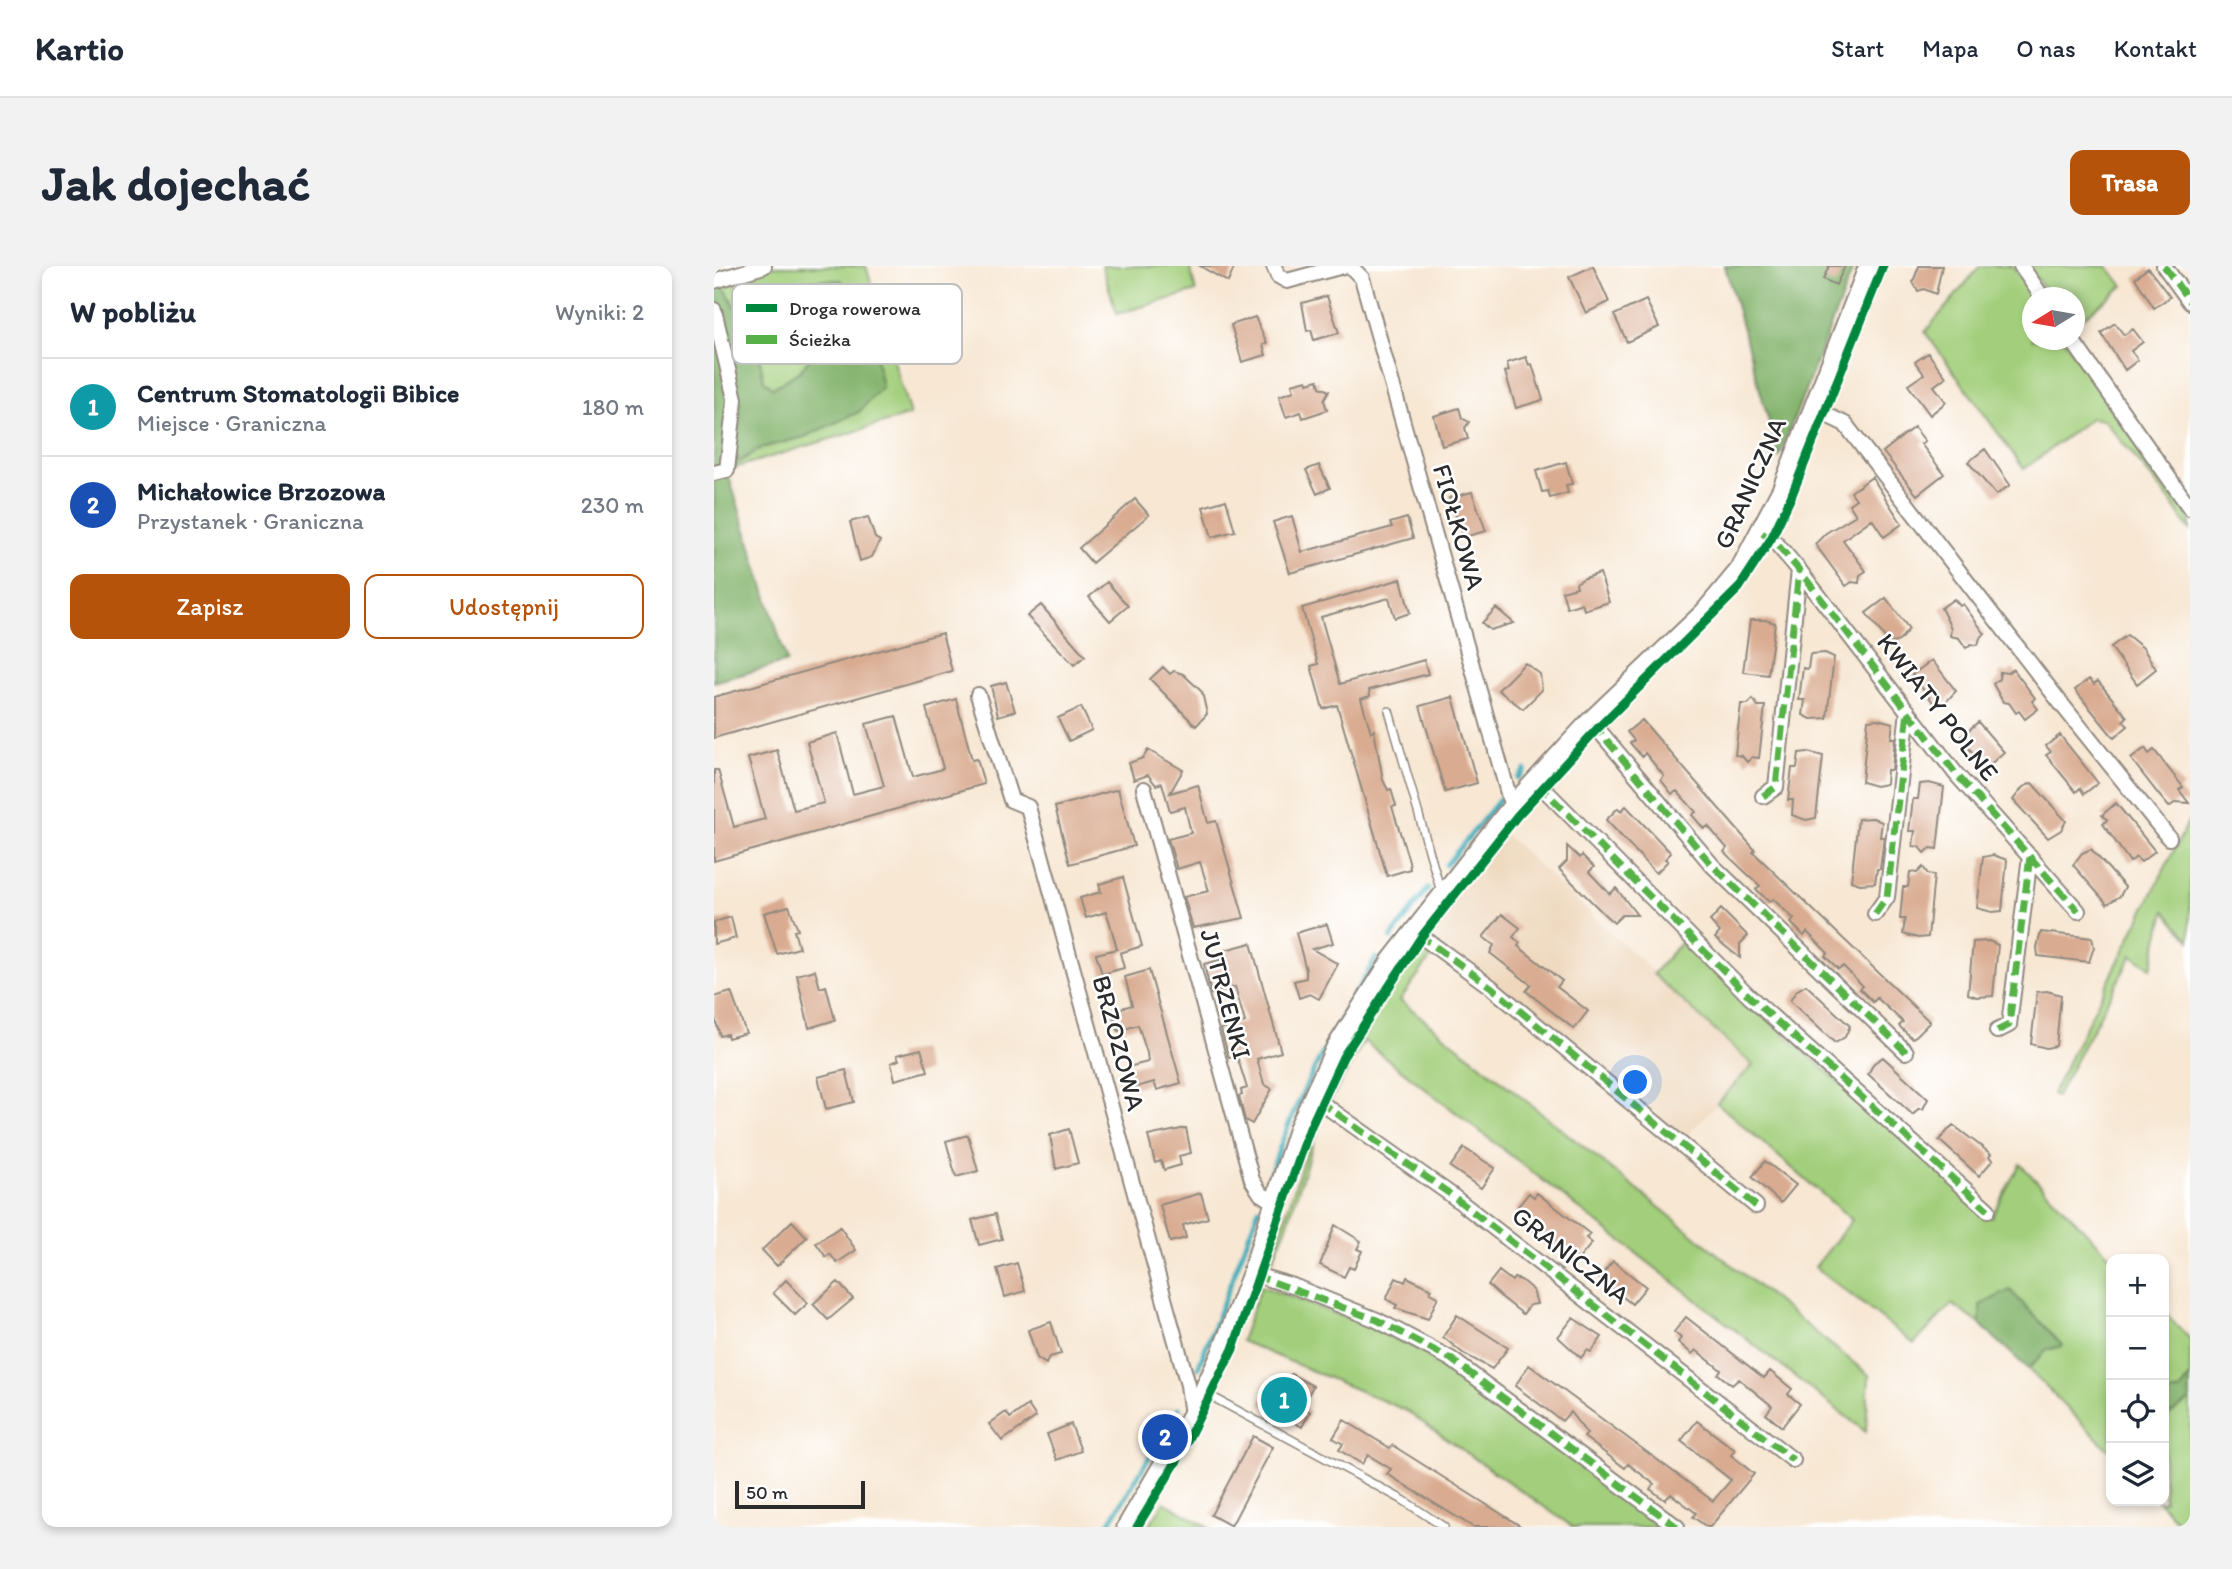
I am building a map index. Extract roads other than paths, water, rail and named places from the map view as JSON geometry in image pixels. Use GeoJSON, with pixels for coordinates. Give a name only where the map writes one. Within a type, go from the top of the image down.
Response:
{"type":"FeatureCollection","features":[{"type":"Feature","properties":{"kind":"street"},"geometry":{"type":"LineString","coordinates":[[714,281],[764,266]]}},
{"type":"Feature","properties":{"kind":"street"},"geometry":{"type":"LineString","coordinates":[[1274,266],[1278,276],[1287,281],[1343,266]]}},
{"type":"Feature","properties":{"kind":"street","name":"FIOŁKOWA"},"geometry":{"type":"LineString","coordinates":[[1350,266],[1360,272],[1512,807]]}},
{"type":"Feature","properties":{"kind":"street"},"geometry":{"type":"LineString","coordinates":[[1812,408],[1869,266]]}},
{"type":"Feature","properties":{"kind":"street"},"geometry":{"type":"LineString","coordinates":[[2021,266],[2035,287]]}},
{"type":"Feature","properties":{"kind":"street"},"geometry":{"type":"LineString","coordinates":[[2164,266],[2190,302]]}},
{"type":"Feature","properties":{"kind":"street"},"geometry":{"type":"LineString","coordinates":[[714,310],[735,399],[727,470],[714,473]]}},
{"type":"Feature","properties":{"kind":"street"},"geometry":{"type":"LineString","coordinates":[[2079,350],[2190,508]]}},
{"type":"Feature","properties":{"kind":"street","name":"GRANICZNA"},"geometry":{"type":"LineString","coordinates":[[1127,1527],[1204,1393],[1252,1274],[1299,1128],[1336,1048],[1441,894],[1512,807],[1591,721],[1705,612],[1740,570],[1782,491],[1812,408],[1845,424],[2063,706],[2169,838]]}},
{"type":"Feature","properties":{"kind":"street","name":"KWIATY POLNE"},"geometry":{"type":"LineString","coordinates":[[1762,533],[1776,542],[1799,570],[1956,774],[2078,911]]}},
{"type":"Feature","properties":{"kind":"street"},"geometry":{"type":"LineString","coordinates":[[1763,796],[1776,787],[1799,570]]}},
{"type":"Feature","properties":{"kind":"street","name":"BRZOZOWA"},"geometry":{"type":"LineString","coordinates":[[978,695],[1011,800],[1028,807],[1188,1385],[1192,1416]]}},
{"type":"Feature","properties":{"kind":"street"},"geometry":{"type":"LineString","coordinates":[[1875,914],[1887,897],[1908,711]]}},
{"type":"Feature","properties":{"kind":"street"},"geometry":{"type":"LineString","coordinates":[[1591,721],[1712,865],[1906,1052]]}},
{"type":"Feature","properties":{"kind":"street"},"geometry":{"type":"LineString","coordinates":[[1536,781],[1750,997],[1987,1210]]}},
{"type":"Feature","properties":{"kind":"street","name":"JUTRZENKI"},"geometry":{"type":"LineString","coordinates":[[1144,789],[1252,1180],[1261,1194],[1276,1203]]}},
{"type":"Feature","properties":{"kind":"street"},"geometry":{"type":"LineString","coordinates":[[1997,1031],[2009,1025],[2030,856]]}},
{"type":"Feature","properties":{"kind":"street"},"geometry":{"type":"LineString","coordinates":[[1414,931],[1491,987],[1756,1206]]}},
{"type":"Feature","properties":{"kind":"street","name":"GRANICZNA"},"geometry":{"type":"LineString","coordinates":[[1313,1097],[1450,1194],[1793,1460]]}},
{"type":"Feature","properties":{"kind":"street"},"geometry":{"type":"LineString","coordinates":[[1252,1274],[1377,1320],[1451,1359],[1677,1527]]}},
{"type":"Feature","properties":{"kind":"lane"},"geometry":{"type":"LineString","coordinates":[[1390,711],[1441,894]]}},
{"type":"Feature","properties":{"kind":"lane"},"geometry":{"type":"LineString","coordinates":[[1204,1393],[1403,1500],[1444,1527]]}},
{"type":"Feature","properties":{"kind":"waterway"},"geometry":{"type":"LineString","coordinates":[[1518,778],[1525,770]]}},
{"type":"Feature","properties":{"kind":"waterway"},"geometry":{"type":"LineString","coordinates":[[1446,865],[1501,798]]}},
{"type":"Feature","properties":{"kind":"waterway"},"geometry":{"type":"LineString","coordinates":[[1391,938],[1428,888]]}},
{"type":"Feature","properties":{"kind":"waterway"},"geometry":{"type":"LineString","coordinates":[[1268,1182],[1302,1095],[1376,958]]}},
{"type":"Feature","properties":{"kind":"waterway"},"geometry":{"type":"LineString","coordinates":[[1198,1368],[1259,1209]]}},
{"type":"Feature","properties":{"kind":"waterway"},"geometry":{"type":"LineString","coordinates":[[1107,1527],[1179,1408]]}},
{"type":"Feature","properties":{"kind":"place","name":"Centrum Stomatologii Bibice"},"geometry":{"type":"Point","coordinates":[1284,1400]}},
{"type":"Feature","properties":{"kind":"place","name":"Michałowice Brzozowa"},"geometry":{"type":"Point","coordinates":[1165,1437]}}]}
